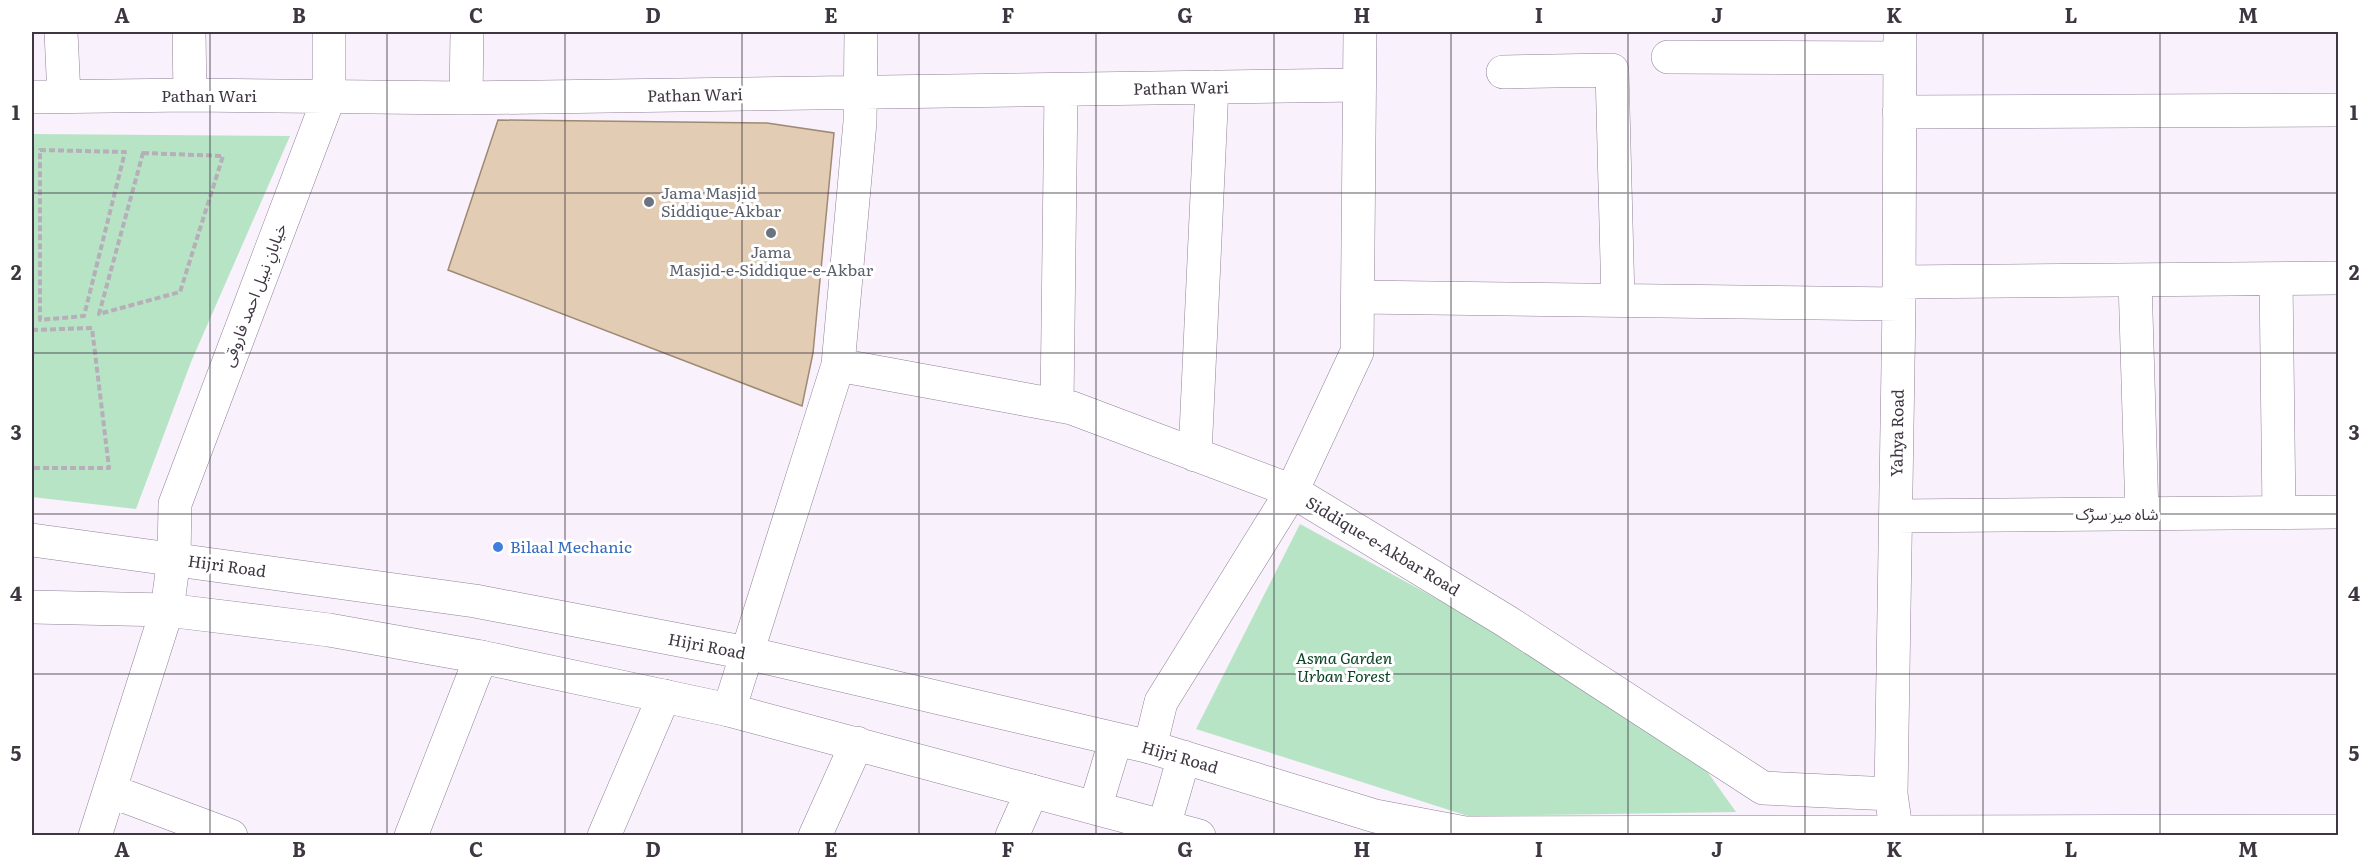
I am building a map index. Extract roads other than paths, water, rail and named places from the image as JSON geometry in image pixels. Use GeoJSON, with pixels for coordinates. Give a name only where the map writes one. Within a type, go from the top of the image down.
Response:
{"type":"FeatureCollection","features":[{"type":"Feature","properties":{"kind":"street"},"geometry":{"type":"LineString","coordinates":[[61,32],[64,96]]}},
{"type":"Feature","properties":{"kind":"street"},"geometry":{"type":"LineString","coordinates":[[189,32],[190,95]]}},
{"type":"Feature","properties":{"kind":"street","name":"خیابانِ نبیل احمد فاروقی"},"geometry":{"type":"LineString","coordinates":[[95,836],[167,610],[174,558],[175,504],[329,97],[329,32]]}},
{"type":"Feature","properties":{"kind":"street"},"geometry":{"type":"LineString","coordinates":[[466,98],[467,32]]}},
{"type":"Feature","properties":{"kind":"street"},"geometry":{"type":"LineString","coordinates":[[729,710],[838,365],[861,92],[861,32]]}},
{"type":"Feature","properties":{"kind":"street"},"geometry":{"type":"LineString","coordinates":[[1150,747],[1161,702],[1292,491],[1358,352],[1360,32]]}},
{"type":"Feature","properties":{"kind":"street"},"geometry":{"type":"LineString","coordinates":[[1668,57],[1900,45]]}},
{"type":"Feature","properties":{"kind":"street","name":"Yahya Road"},"geometry":{"type":"LineString","coordinates":[[1896,834],[1891,794],[1899,293],[1900,45]]}},
{"type":"Feature","properties":{"kind":"street"},"geometry":{"type":"LineString","coordinates":[[1503,72],[1612,70],[1618,300]]}},
{"type":"Feature","properties":{"kind":"street","name":"Pathan Wari"},"geometry":{"type":"LineString","coordinates":[[32,97],[190,95],[466,98],[1359,85]]}},
{"type":"Feature","properties":{"kind":"street"},"geometry":{"type":"LineString","coordinates":[[1195,455],[1212,87]]}},
{"type":"Feature","properties":{"kind":"street"},"geometry":{"type":"LineString","coordinates":[[1057,405],[1061,90]]}},
{"type":"Feature","properties":{"kind":"street"},"geometry":{"type":"LineString","coordinates":[[1899,112],[2338,110]]}},
{"type":"Feature","properties":{"kind":"street"},"geometry":{"type":"LineString","coordinates":[[1358,297],[1618,300],[1899,293],[2135,280],[2338,278]]}},
{"type":"Feature","properties":{"kind":"street"},"geometry":{"type":"LineString","coordinates":[[2276,279],[2279,513]]}},
{"type":"Feature","properties":{"kind":"street"},"geometry":{"type":"LineString","coordinates":[[2135,280],[2142,514]]}},
{"type":"Feature","properties":{"kind":"street","name":"Siddique-e-Akbar Road"},"geometry":{"type":"LineString","coordinates":[[838,365],[1072,408],[1292,491],[1506,621],[1763,788],[1891,794]]}},
{"type":"Feature","properties":{"kind":"street","name":"شاہ میر سڑک"},"geometry":{"type":"LineString","coordinates":[[1896,516],[2338,512]]}},
{"type":"Feature","properties":{"kind":"street","name":"Hijri Road"},"geometry":{"type":"LineString","coordinates":[[32,540],[475,601],[747,653],[1150,747],[1375,816],[1465,833],[1896,834],[2338,831]]}},
{"type":"Feature","properties":{"kind":"street"},"geometry":{"type":"LineString","coordinates":[[32,607],[167,610],[329,630],[481,657],[729,710],[1199,836]]}},
{"type":"Feature","properties":{"kind":"street"},"geometry":{"type":"LineString","coordinates":[[411,836],[481,657]]}},
{"type":"Feature","properties":{"kind":"street"},"geometry":{"type":"LineString","coordinates":[[604,836],[664,696]]}},
{"type":"Feature","properties":{"kind":"street"},"geometry":{"type":"LineString","coordinates":[[1095,808],[1116,739]]}},
{"type":"Feature","properties":{"kind":"street"},"geometry":{"type":"LineString","coordinates":[[815,836],[856,743]]}},
{"type":"Feature","properties":{"kind":"street"},"geometry":{"type":"LineString","coordinates":[[1164,826],[1184,757]]}},
{"type":"Feature","properties":{"kind":"street"},"geometry":{"type":"LineString","coordinates":[[111,791],[231,836]]}},
{"type":"Feature","properties":{"kind":"street"},"geometry":{"type":"LineString","coordinates":[[1012,836],[1032,791]]}},
{"type":"Feature","properties":{"kind":"place","name":"Jama Masjid Siddique-Akbar"},"geometry":{"type":"Point","coordinates":[649,202]}},
{"type":"Feature","properties":{"kind":"place","name":"Jama Masjid-e-Siddique-e-Akbar"},"geometry":{"type":"Point","coordinates":[771,233]}},
{"type":"Feature","properties":{"kind":"place","name":"Bilaal Mechanic"},"geometry":{"type":"Point","coordinates":[498,547]}},
{"type":"Feature","properties":{"kind":"park label","name":"Asma Garden Urban Forest"},"geometry":{"type":"Point","coordinates":[1344,667]}}]}
